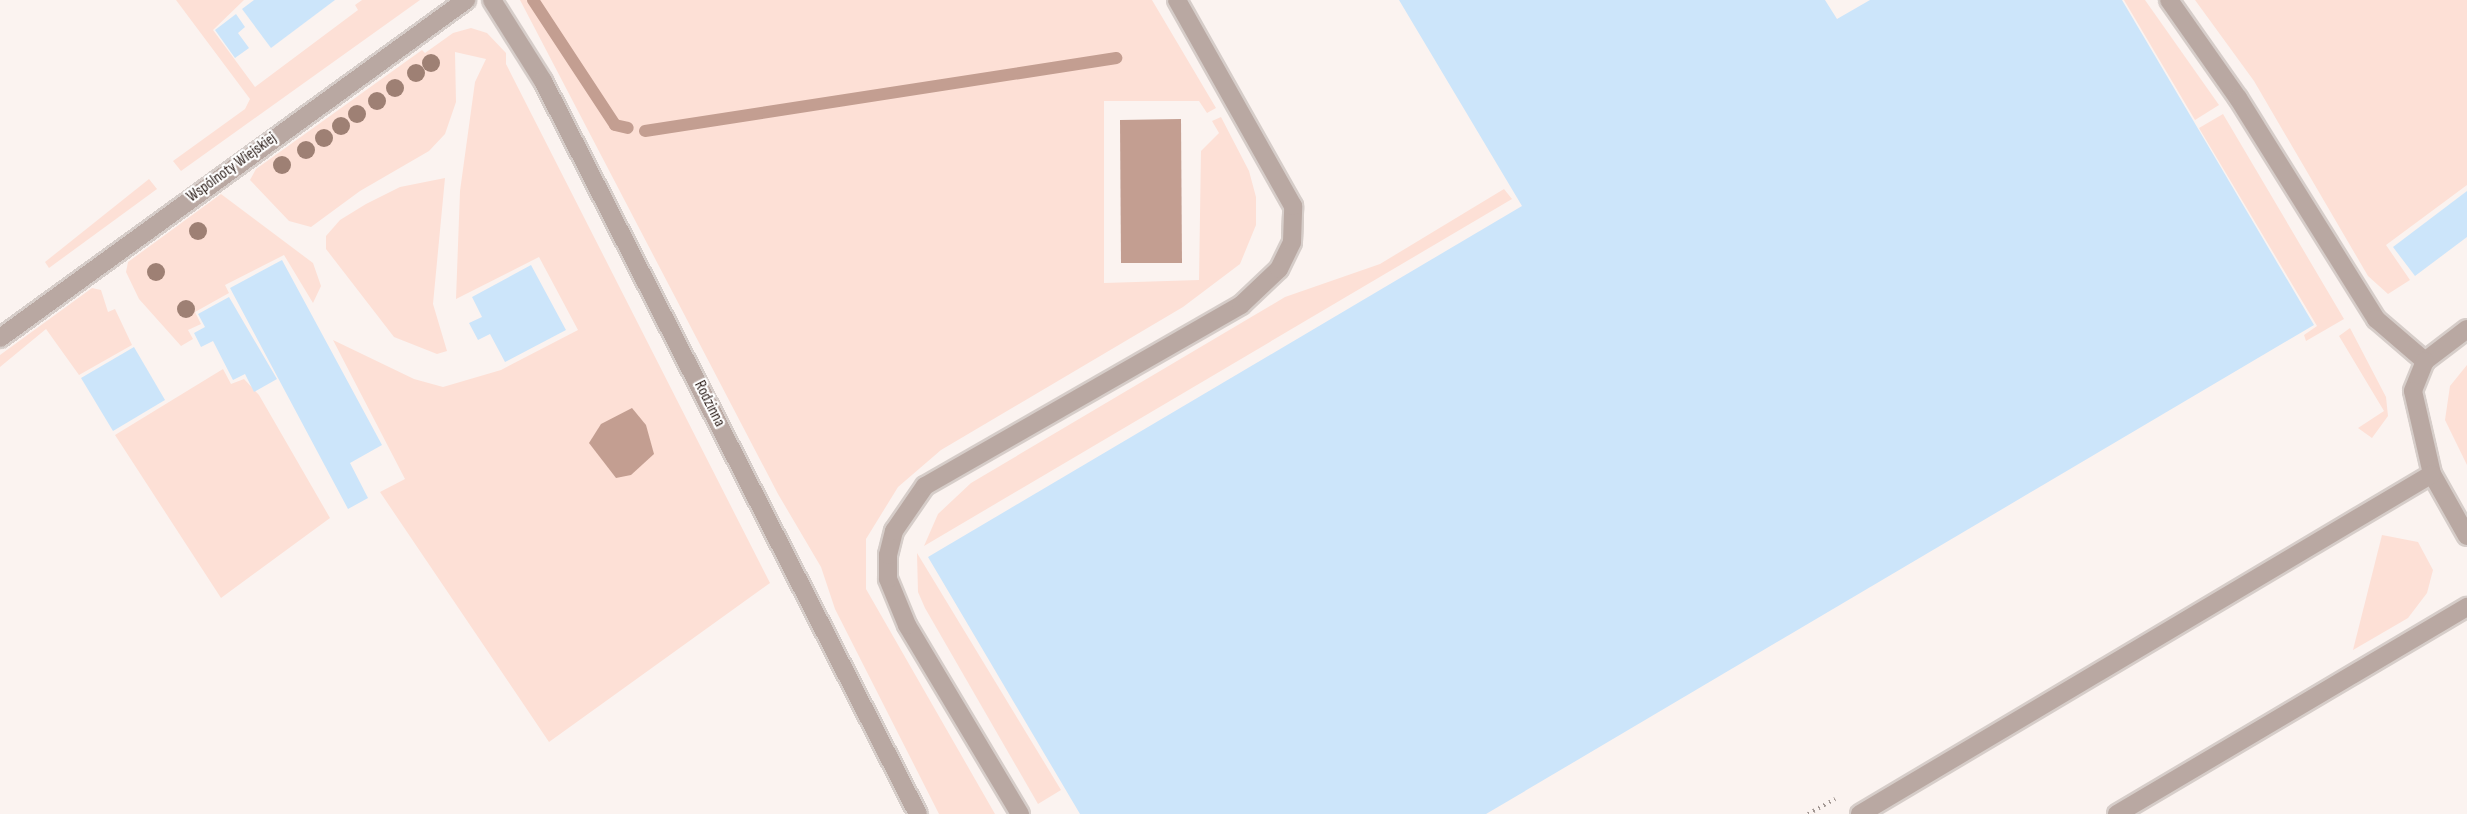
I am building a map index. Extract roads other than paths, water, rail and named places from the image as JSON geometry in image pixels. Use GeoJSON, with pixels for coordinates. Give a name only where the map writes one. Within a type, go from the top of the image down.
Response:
{"type":"FeatureCollection","features":[{"type":"Feature","properties":{"kind":"street","name":"Wspólnoty Wiejskiej"},"geometry":{"type":"LineString","coordinates":[[0,338],[466,0]]}},
{"type":"Feature","properties":{"kind":"street","name":"Rodzinna"},"geometry":{"type":"LineString","coordinates":[[492,0],[543,81],[918,814]]}},
{"type":"Feature","properties":{"kind":"street"},"geometry":{"type":"LineString","coordinates":[[1020,814],[907,625],[888,579],[888,555],[894,531],[925,486],[1241,305],[1279,269],[1292,242],[1293,206],[1177,0]]}},
{"type":"Feature","properties":{"kind":"street"},"geometry":{"type":"LineString","coordinates":[[2169,0],[2238,98],[2376,319],[2425,361]]}},
{"type":"Feature","properties":{"kind":"street"},"geometry":{"type":"LineString","coordinates":[[2467,329],[2425,361],[2413,391],[2432,474],[2467,536]]}},
{"type":"Feature","properties":{"kind":"street"},"geometry":{"type":"LineString","coordinates":[[1860,814],[2432,474]]}},
{"type":"Feature","properties":{"kind":"street"},"geometry":{"type":"LineString","coordinates":[[2117,814],[2467,607]]}},
{"type":"Feature","properties":{"kind":"waterway"},"geometry":{"type":"LineString","coordinates":[[533,0],[615,125],[628,128]]}},
{"type":"Feature","properties":{"kind":"waterway"},"geometry":{"type":"LineString","coordinates":[[645,131],[1116,58]]}}]}
